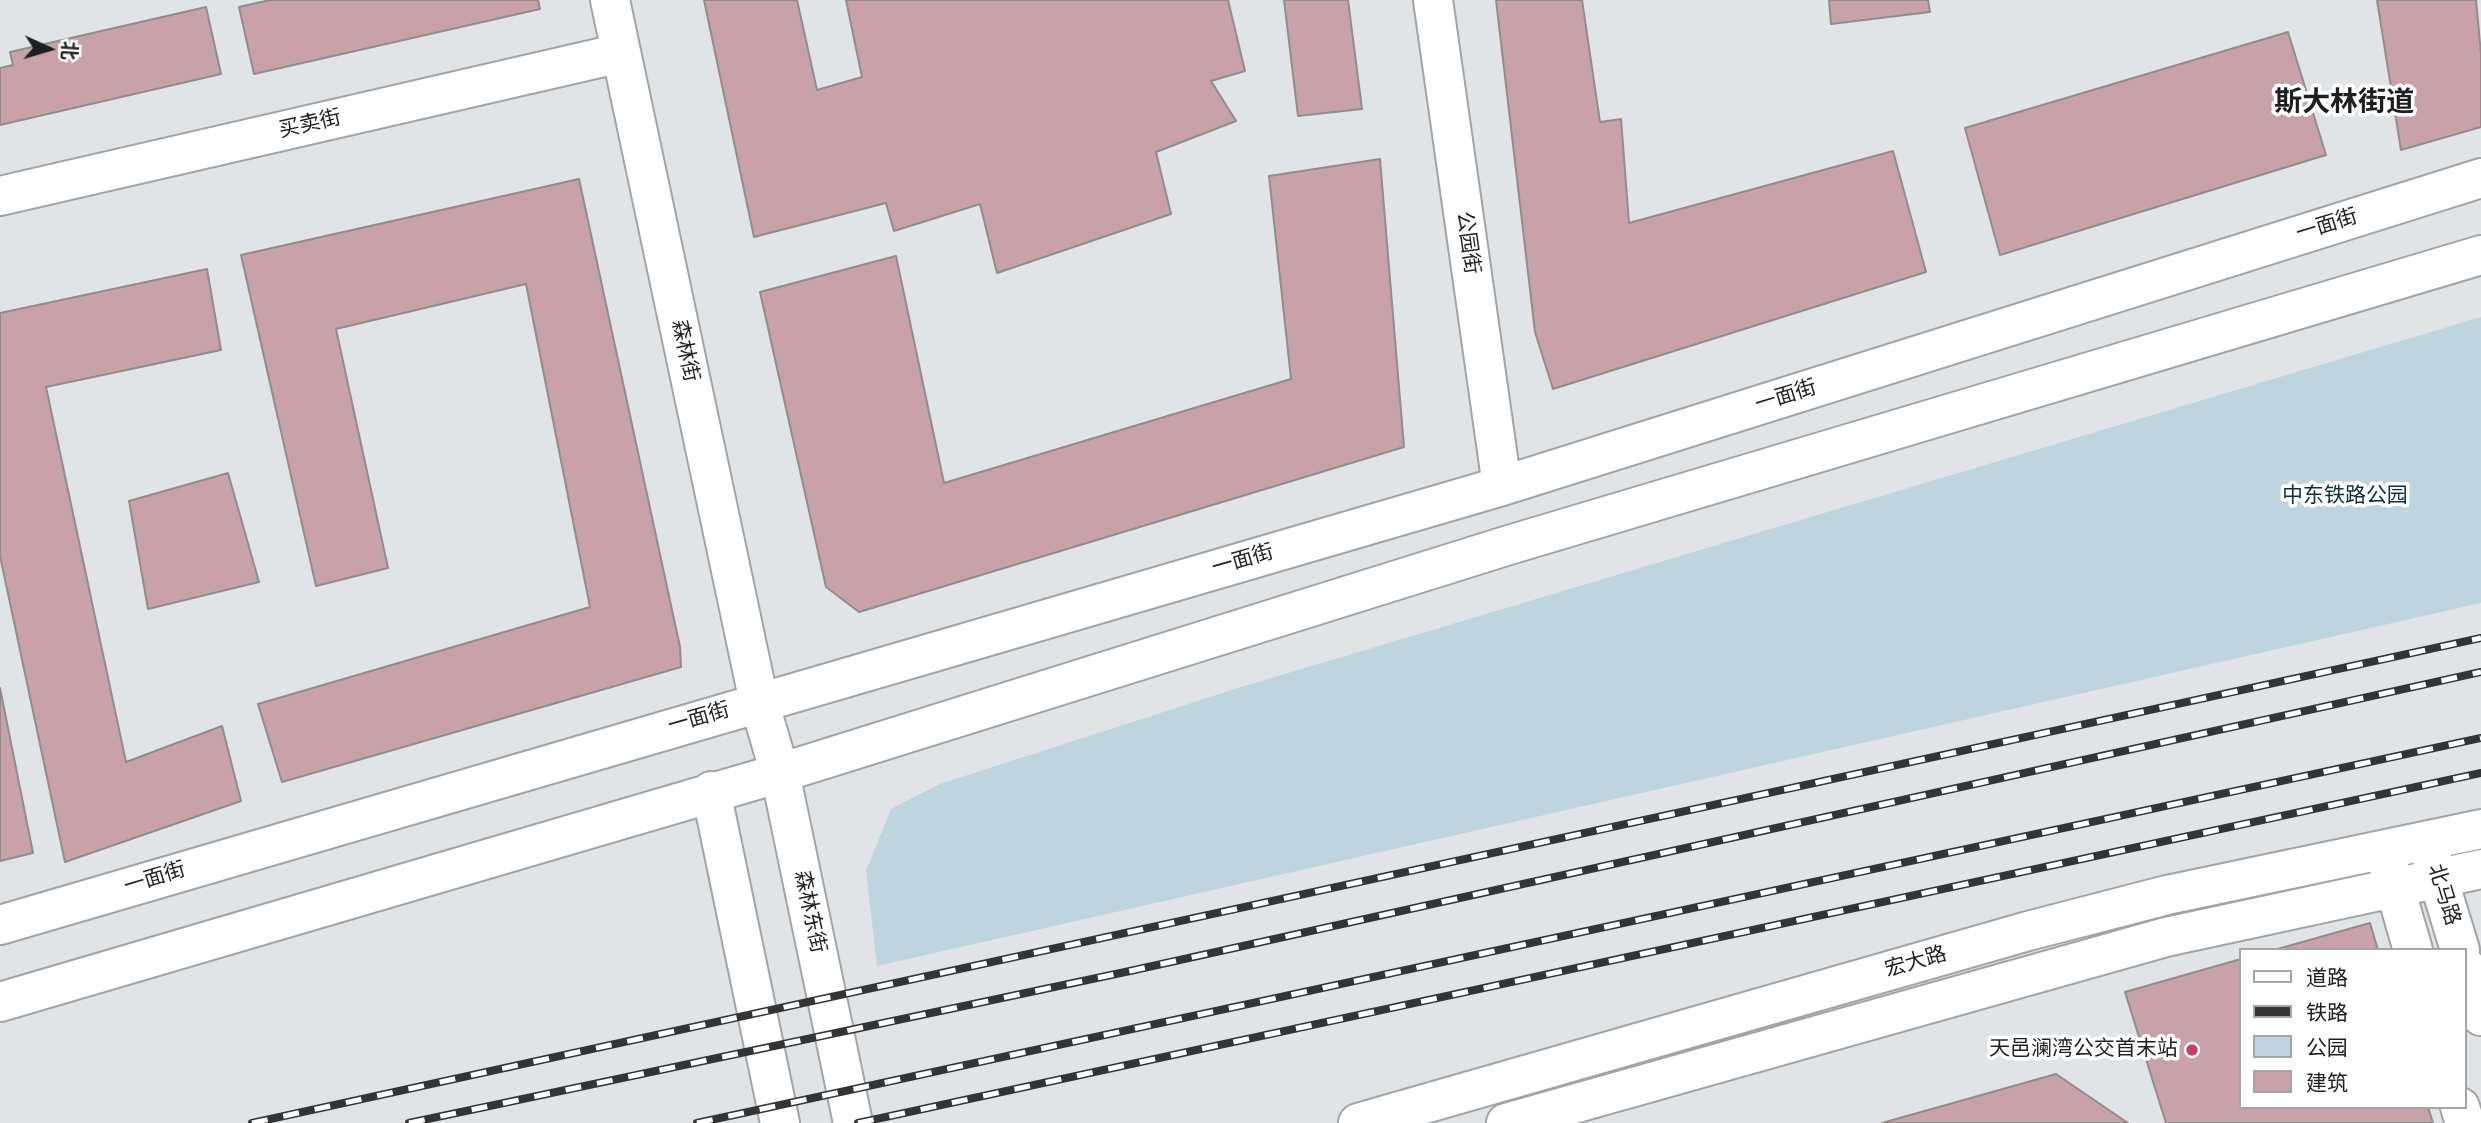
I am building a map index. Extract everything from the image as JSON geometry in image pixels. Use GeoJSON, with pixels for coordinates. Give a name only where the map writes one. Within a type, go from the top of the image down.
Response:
{"type":"FeatureCollection","features":[{"type":"Feature","properties":{"kind":"main road","name":"森林街"},"geometry":{"type":"LineString","coordinates":[[610,0],[759,702]]}},
{"type":"Feature","properties":{"kind":"main road","name":"公园街"},"geometry":{"type":"LineString","coordinates":[[1433,0],[1502,486]]}},
{"type":"Feature","properties":{"kind":"main road","name":"买卖街"},"geometry":{"type":"LineString","coordinates":[[0,196],[621,53]]}},
{"type":"Feature","properties":{"kind":"main road","name":"一面街"},"geometry":{"type":"LineString","coordinates":[[0,925],[1502,486],[2481,178]]}},
{"type":"Feature","properties":{"kind":"main road"},"geometry":{"type":"LineString","coordinates":[[0,1002],[711,791],[780,773],[1496,549],[2481,255]]}},
{"type":"Feature","properties":{"kind":"main road","name":"森林东街"},"geometry":{"type":"LineString","coordinates":[[759,702],[780,773],[853,1123]]}},
{"type":"Feature","properties":{"kind":"main road"},"geometry":{"type":"LineString","coordinates":[[711,791],[780,1123]]}},
{"type":"Feature","properties":{"kind":"main road","name":"宏大路"},"geometry":{"type":"LineString","coordinates":[[1358,1123],[2028,931],[2167,895],[2481,829]]}},
{"type":"Feature","properties":{"kind":"main road","name":"北马路"},"geometry":{"type":"LineString","coordinates":[[2426,841],[2459,948]]}},
{"type":"Feature","properties":{"kind":"main road","name":"北马路"},"geometry":{"type":"LineString","coordinates":[[2383,849],[2412,948]]}},
{"type":"Feature","properties":{"kind":"main road","name":"宏大路"},"geometry":{"type":"LineString","coordinates":[[1506,1123],[2166,937],[2481,869]]}},
{"type":"Feature","properties":{"kind":"main road"},"geometry":{"type":"LineString","coordinates":[[2467,972],[2481,1016]]}},
{"type":"Feature","properties":{"kind":"green space","name":"中东铁路公园"},"geometry":{"type":"Polygon","coordinates":[[[2481,317],[2481,603],[877,966],[866,871],[891,809],[940,784],[1238,688],[2481,317]]]}},
{"type":"Feature","properties":{"kind":"building"},"geometry":{"type":"Polygon","coordinates":[[[270,0],[538,0],[540,9],[254,74],[239,7],[270,0]]]}},
{"type":"Feature","properties":{"kind":"building"},"geometry":{"type":"Polygon","coordinates":[[[704,0],[797,0],[817,90],[862,77],[846,0],[1228,0],[1245,71],[1211,81],[1236,121],[1156,152],[1171,214],[997,273],[980,204],[894,231],[886,203],[754,237],[704,0]]]}},
{"type":"Feature","properties":{"kind":"building"},"geometry":{"type":"Polygon","coordinates":[[[1284,0],[1348,0],[1362,109],[1298,116],[1284,0]]]}},
{"type":"Feature","properties":{"kind":"building"},"geometry":{"type":"Polygon","coordinates":[[[1496,0],[1582,0],[1600,122],[1621,119],[1629,223],[1893,151],[1926,272],[1553,389],[1535,332],[1496,0]]]}},
{"type":"Feature","properties":{"kind":"building"},"geometry":{"type":"Polygon","coordinates":[[[1829,0],[1928,0],[1930,12],[1831,24],[1829,0]]]}},
{"type":"Feature","properties":{"kind":"building"},"geometry":{"type":"Polygon","coordinates":[[[2377,0],[2476,0],[2481,54],[2481,127],[2401,150],[2377,0]]]}},
{"type":"Feature","properties":{"kind":"building"},"geometry":{"type":"Polygon","coordinates":[[[206,7],[221,74],[0,125],[0,68],[13,65],[10,52],[206,7]]]}},
{"type":"Feature","properties":{"kind":"building"},"geometry":{"type":"Polygon","coordinates":[[[2288,32],[2326,155],[2000,255],[1965,128],[2288,32]]]}},
{"type":"Feature","properties":{"kind":"building"},"geometry":{"type":"Polygon","coordinates":[[[1380,159],[1404,447],[859,612],[826,587],[760,292],[896,256],[944,483],[1291,379],[1269,176],[1380,159]]]}},
{"type":"Feature","properties":{"kind":"building"},"geometry":{"type":"Polygon","coordinates":[[[579,179],[680,647],[681,667],[282,782],[258,704],[590,607],[526,284],[336,329],[388,568],[316,586],[241,255],[579,179]]]}},
{"type":"Feature","properties":{"kind":"building"},"geometry":{"type":"Polygon","coordinates":[[[207,269],[221,350],[46,387],[126,762],[222,726],[241,801],[65,862],[0,556],[0,313],[207,269]]]}},
{"type":"Feature","properties":{"kind":"building"},"geometry":{"type":"Polygon","coordinates":[[[228,473],[259,582],[148,609],[129,501],[228,473]]]}},
{"type":"Feature","properties":{"kind":"building"},"geometry":{"type":"Polygon","coordinates":[[[0,688],[33,853],[0,861],[0,688]]]}},
{"type":"Feature","properties":{"kind":"building"},"geometry":{"type":"Polygon","coordinates":[[[2370,923],[2377,948],[2281,948],[2370,923]]]}},
{"type":"Feature","properties":{"kind":"building","name":"天邑澜湾公交首末站"},"geometry":{"type":"Polygon","coordinates":[[[2240,959],[2240,1109],[2429,1109],[2433,1123],[2166,1123],[2125,992],[2240,959]]]}},
{"type":"Feature","properties":{"kind":"building"},"geometry":{"type":"Polygon","coordinates":[[[2056,1074],[2128,1123],[1882,1123],[2056,1074]]]}},
{"type":"Feature","properties":{"kind":"railway"},"geometry":{"type":"LineString","coordinates":[[252,1123],[2481,638]]}},
{"type":"Feature","properties":{"kind":"railway"},"geometry":{"type":"LineString","coordinates":[[409,1123],[1130,971],[2481,672]]}},
{"type":"Feature","properties":{"kind":"railway"},"geometry":{"type":"LineString","coordinates":[[697,1123],[2481,738]]}},
{"type":"Feature","properties":{"kind":"railway"},"geometry":{"type":"LineString","coordinates":[[858,1123],[2481,773]]}},
{"type":"Feature","properties":{"kind":"place","name":"天邑澜湾公交首末站"},"geometry":{"type":"Point","coordinates":[2192,1050]}},
{"type":"Feature","properties":{"kind":"district","name":"斯大林街道"},"geometry":{"type":"Point","coordinates":[2344,104]}}]}
